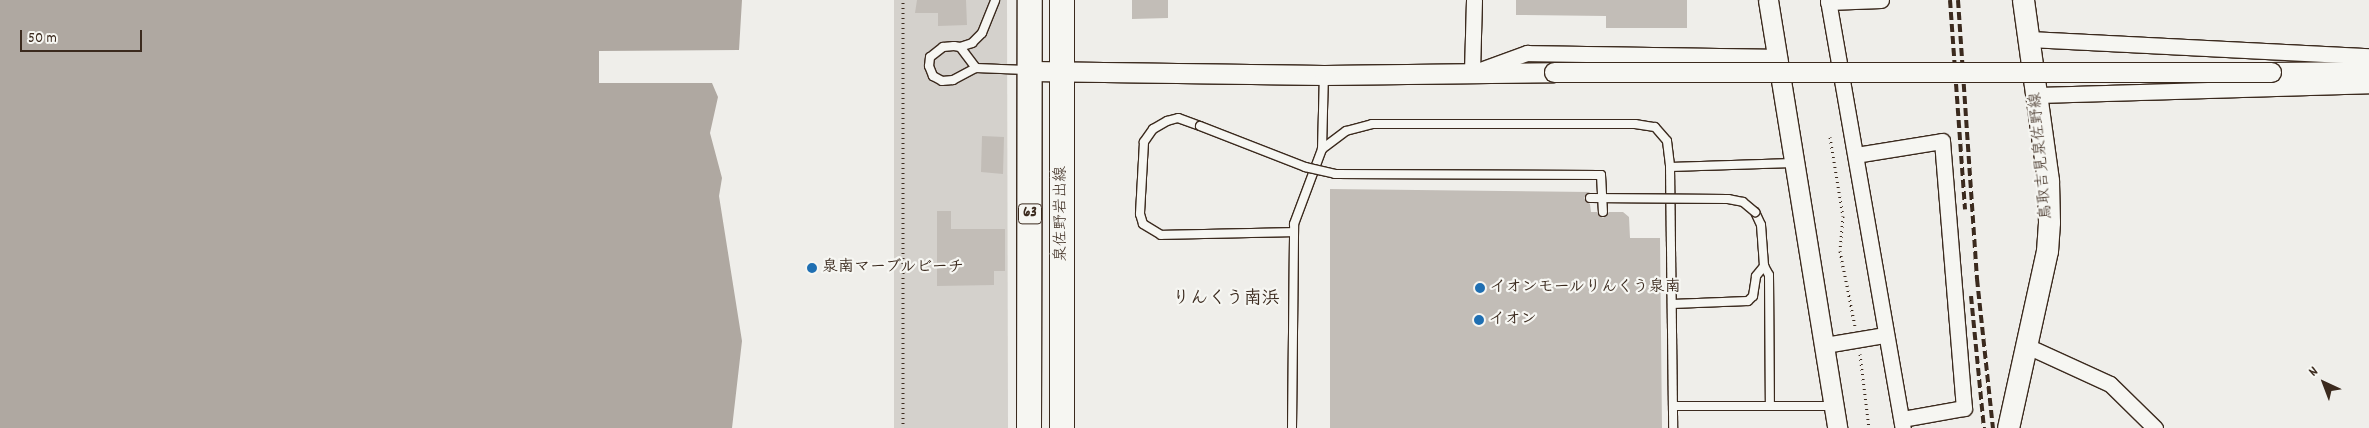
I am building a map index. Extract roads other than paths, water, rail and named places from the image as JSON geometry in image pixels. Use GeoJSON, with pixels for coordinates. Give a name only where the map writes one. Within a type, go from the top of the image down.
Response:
{"type":"FeatureCollection","features":[{"type":"Feature","properties":{"kind":"main road","name":"泉佐野岩出線"},"geometry":{"type":"LineString","coordinates":[[1030,0],[1030,428]]}},
{"type":"Feature","properties":{"kind":"main road","name":"泉佐野岩出線"},"geometry":{"type":"LineString","coordinates":[[1062,0],[1062,428]]}},
{"type":"Feature","properties":{"kind":"main road","name":"鳥取吉見泉佐野線"},"geometry":{"type":"LineString","coordinates":[[2008,428],[2048,251],[2048,180],[2038,95],[2023,0]]}},
{"type":"Feature","properties":{"kind":"street"},"geometry":{"type":"LineString","coordinates":[[1472,73],[1474,0]]}},
{"type":"Feature","properties":{"kind":"street"},"geometry":{"type":"LineString","coordinates":[[1768,0],[1835,406],[1837,428]]}},
{"type":"Feature","properties":{"kind":"street"},"geometry":{"type":"LineString","coordinates":[[1856,155],[1942,141],[1964,408],[1902,423],[1828,1],[1881,0]]}},
{"type":"Feature","properties":{"kind":"street"},"geometry":{"type":"LineString","coordinates":[[2029,39],[2369,56]]}},
{"type":"Feature","properties":{"kind":"street"},"geometry":{"type":"LineString","coordinates":[[1472,73],[1526,53],[1778,57]]}},
{"type":"Feature","properties":{"kind":"street"},"geometry":{"type":"LineString","coordinates":[[1030,71],[1062,73],[1324,75],[1554,72],[2369,71]]}},
{"type":"Feature","properties":{"kind":"street"},"geometry":{"type":"LineString","coordinates":[[2038,95],[2369,85]]}},
{"type":"Feature","properties":{"kind":"street"},"geometry":{"type":"LineString","coordinates":[[1824,345],[1886,335]]}},
{"type":"Feature","properties":{"kind":"street"},"geometry":{"type":"LineString","coordinates":[[2026,346],[2110,384],[2155,428]]}},
{"type":"Feature","properties":{"kind":"lane"},"geometry":{"type":"LineString","coordinates":[[996,0],[982,33],[972,43],[960,48],[943,47],[930,57],[928,66],[933,76],[942,81],[953,80],[976,68],[1030,71]]}},
{"type":"Feature","properties":{"kind":"lane"},"geometry":{"type":"LineString","coordinates":[[960,48],[976,68]]}},
{"type":"Feature","properties":{"kind":"lane"},"geometry":{"type":"LineString","coordinates":[[1292,428],[1294,224],[1322,148],[1324,75]]}},
{"type":"Feature","properties":{"kind":"lane"},"geometry":{"type":"LineString","coordinates":[[1294,232],[1161,235],[1143,224],[1140,214],[1144,142],[1153,129],[1166,121],[1178,118],[1305,167],[1335,174],[1601,175],[1603,212]]}},
{"type":"Feature","properties":{"kind":"lane"},"geometry":{"type":"LineString","coordinates":[[1322,148],[1346,131],[1372,124],[1635,124],[1654,128],[1667,141],[1670,167],[1674,428]]}},
{"type":"Feature","properties":{"kind":"lane"},"geometry":{"type":"LineString","coordinates":[[1670,167],[1795,163]]}},
{"type":"Feature","properties":{"kind":"lane"},"geometry":{"type":"LineString","coordinates":[[1590,198],[1728,198],[1743,202],[1755,212],[1761,225],[1764,266],[1769,275],[1770,406]]}},
{"type":"Feature","properties":{"kind":"lane"},"geometry":{"type":"LineString","coordinates":[[1672,304],[1748,301],[1753,296],[1756,276],[1764,266]]}},
{"type":"Feature","properties":{"kind":"lane"},"geometry":{"type":"LineString","coordinates":[[1674,406],[1835,406]]}},
{"type":"Feature","properties":{"kind":"railway"},"geometry":{"type":"LineString","coordinates":[[1950,0],[1965,209]]}},
{"type":"Feature","properties":{"kind":"railway"},"geometry":{"type":"LineString","coordinates":[[1958,0],[1977,279],[1993,428]]}},
{"type":"Feature","properties":{"kind":"railway"},"geometry":{"type":"LineString","coordinates":[[1971,296],[1984,428]]}},
{"type":"Feature","properties":{"kind":"place","name":"泉南マーブルビーチ"},"geometry":{"type":"Point","coordinates":[812,268]}},
{"type":"Feature","properties":{"kind":"place","name":"イオンモールりんくう泉南"},"geometry":{"type":"Point","coordinates":[1480,288]}},
{"type":"Feature","properties":{"kind":"place","name":"イオン"},"geometry":{"type":"Point","coordinates":[1479,320]}},
{"type":"Feature","properties":{"kind":"district","name":"りんくう南浜"},"geometry":{"type":"Point","coordinates":[1226,300]}}]}
